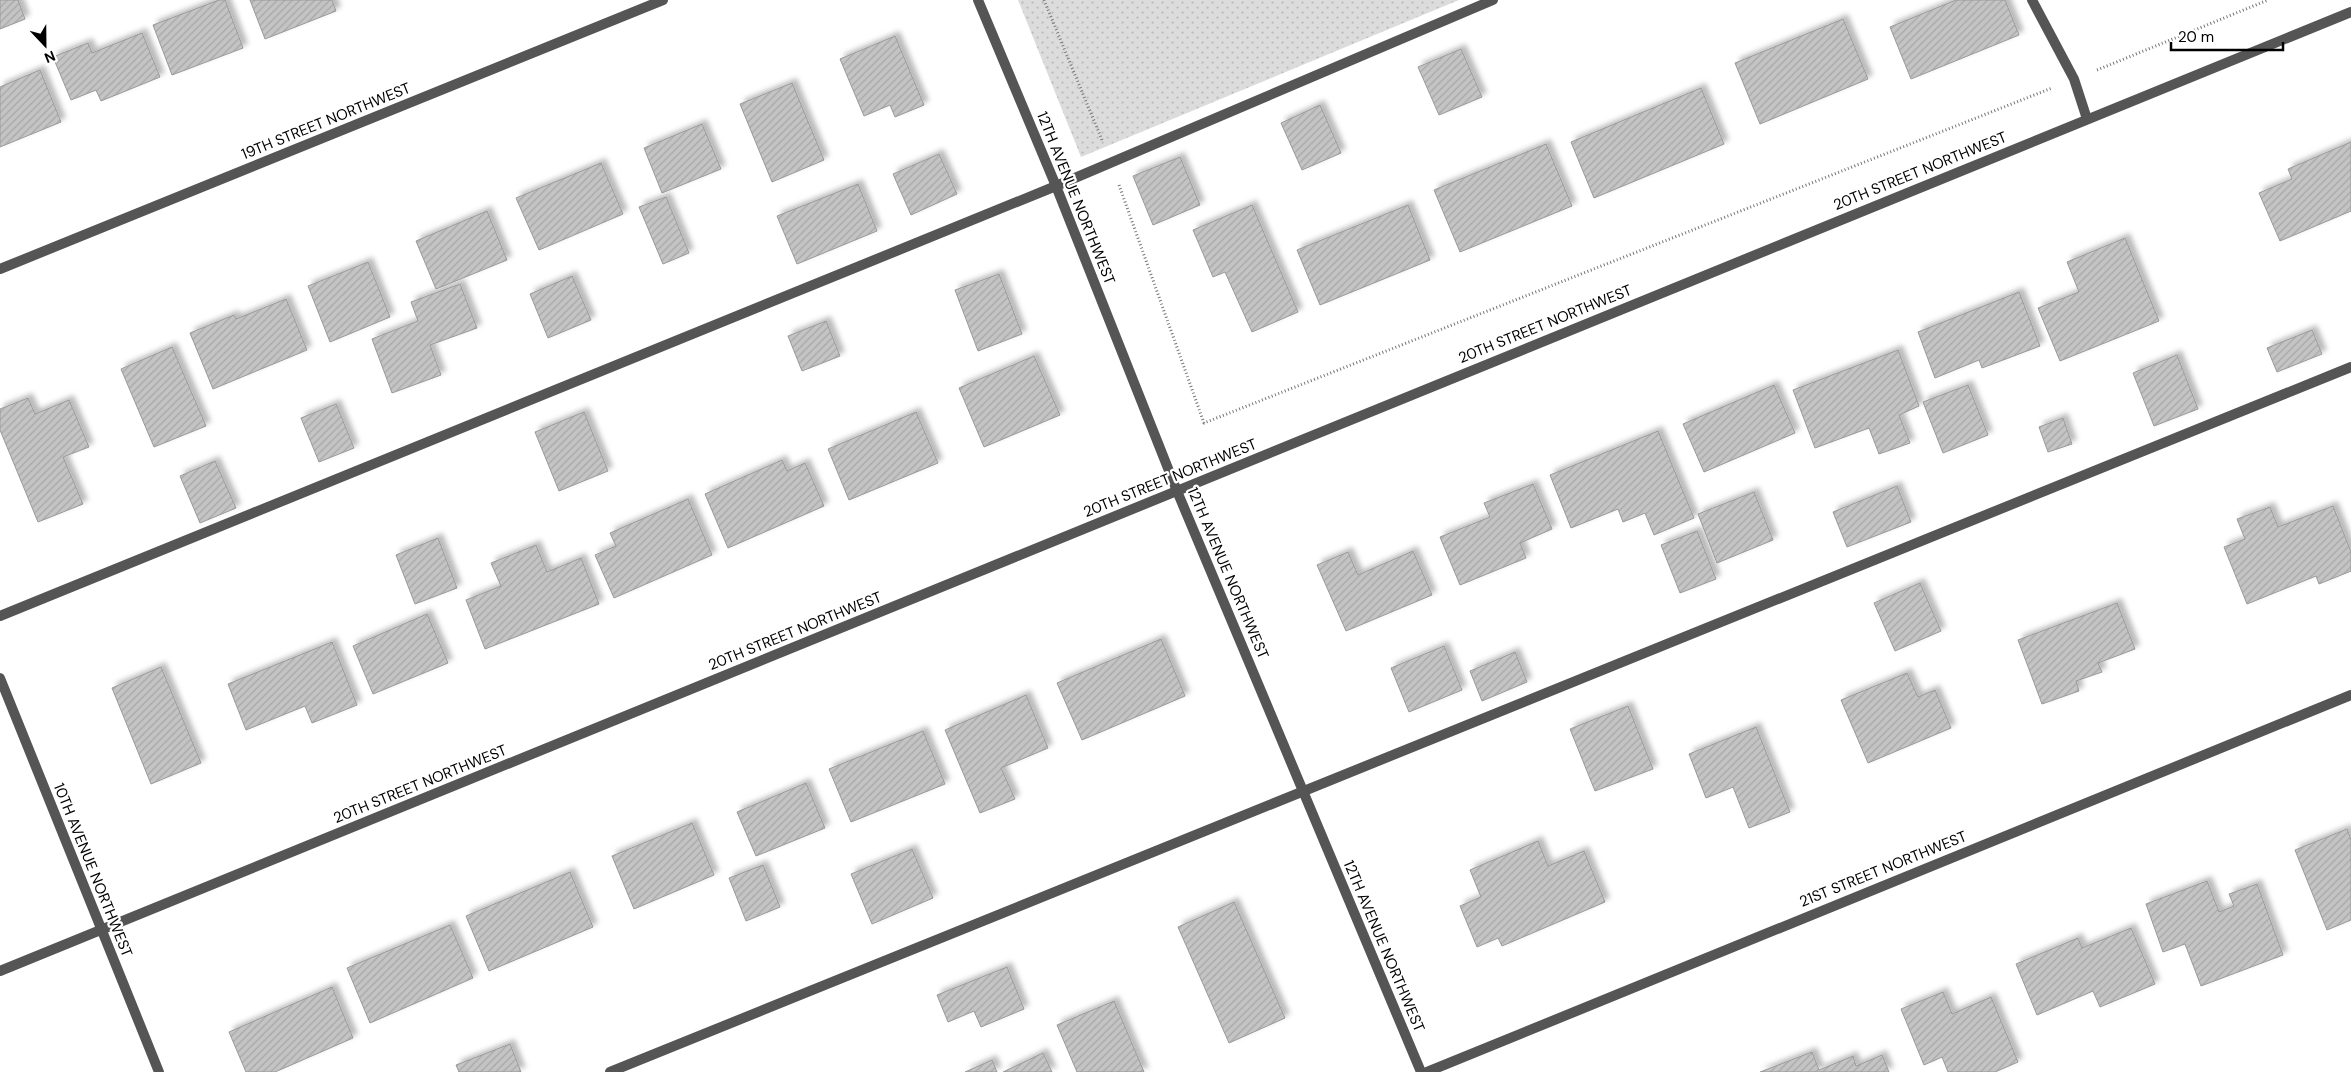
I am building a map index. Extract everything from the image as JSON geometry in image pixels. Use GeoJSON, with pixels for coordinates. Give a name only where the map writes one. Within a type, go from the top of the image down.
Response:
{"type":"FeatureCollection","features":[{"type":"Feature","properties":{"kind":"street","name":"19TH STREET NORTHWEST"},"geometry":{"type":"LineString","coordinates":[[0,269],[663,0]]}},
{"type":"Feature","properties":{"kind":"street","name":"12TH AVENUE NORTHWEST"},"geometry":{"type":"LineString","coordinates":[[978,0],[1056,186],[1177,491],[1421,1072]]}},
{"type":"Feature","properties":{"kind":"street"},"geometry":{"type":"LineString","coordinates":[[0,616],[1056,186],[1493,0]]}},
{"type":"Feature","properties":{"kind":"street"},"geometry":{"type":"LineString","coordinates":[[2032,0],[2074,79],[2087,119]]}},
{"type":"Feature","properties":{"kind":"street","name":"20TH STREET NORTHWEST"},"geometry":{"type":"LineString","coordinates":[[0,971],[2351,12]]}},
{"type":"Feature","properties":{"kind":"street"},"geometry":{"type":"LineString","coordinates":[[610,1072],[2351,367]]}},
{"type":"Feature","properties":{"kind":"street","name":"10TH AVENUE NORTHWEST"},"geometry":{"type":"LineString","coordinates":[[0,678],[160,1072]]}},
{"type":"Feature","properties":{"kind":"street","name":"21ST STREET NORTHWEST"},"geometry":{"type":"LineString","coordinates":[[1426,1072],[2351,695]]}},
{"type":"Feature","properties":{"kind":"path"},"geometry":{"type":"LineString","coordinates":[[1044,0],[1111,162],[1204,423],[2074,79],[2268,0]]}},
{"type":"Feature","properties":{"kind":"shaded area"},"geometry":{"type":"Polygon","coordinates":[[[1018,0],[1459,0],[1081,157],[1018,0]]]}},
{"type":"Feature","properties":{"kind":"building"},"geometry":{"type":"Polygon","coordinates":[[[0,0],[18,0],[25,19],[0,29],[0,0]]]}},
{"type":"Feature","properties":{"kind":"building"},"geometry":{"type":"Polygon","coordinates":[[[219,0],[225,0],[243,48],[172,75],[153,25],[219,0]]]}},
{"type":"Feature","properties":{"kind":"building"},"geometry":{"type":"Polygon","coordinates":[[[250,0],[332,0],[336,11],[265,39],[250,0]]]}},
{"type":"Feature","properties":{"kind":"building"},"geometry":{"type":"Polygon","coordinates":[[[1956,0],[2005,0],[2019,35],[1911,79],[1890,27],[1956,0]]]}},
{"type":"Feature","properties":{"kind":"building"},"geometry":{"type":"Polygon","coordinates":[[[1843,19],[1868,79],[1760,124],[1735,63],[1843,19]]]}},
{"type":"Feature","properties":{"kind":"building"},"geometry":{"type":"Polygon","coordinates":[[[142,33],[160,77],[101,101],[96,90],[71,100],[53,57],[88,43],[92,53],[142,33]]]}},
{"type":"Feature","properties":{"kind":"building"},"geometry":{"type":"Polygon","coordinates":[[[895,36],[924,105],[895,117],[890,105],[864,116],[840,59],[895,36]]]}},
{"type":"Feature","properties":{"kind":"building"},"geometry":{"type":"Polygon","coordinates":[[[1461,49],[1482,97],[1439,115],[1418,67],[1461,49]]]}},
{"type":"Feature","properties":{"kind":"building"},"geometry":{"type":"Polygon","coordinates":[[[40,70],[61,122],[0,147],[0,87],[40,70]]]}},
{"type":"Feature","properties":{"kind":"building"},"geometry":{"type":"Polygon","coordinates":[[[792,83],[824,160],[772,182],[740,104],[792,83]]]}},
{"type":"Feature","properties":{"kind":"building"},"geometry":{"type":"Polygon","coordinates":[[[1701,88],[1724,144],[1594,198],[1571,142],[1701,88]]]}},
{"type":"Feature","properties":{"kind":"building"},"geometry":{"type":"Polygon","coordinates":[[[1320,105],[1341,153],[1302,170],[1281,123],[1320,105]]]}},
{"type":"Feature","properties":{"kind":"building"},"geometry":{"type":"Polygon","coordinates":[[[702,124],[721,169],[662,193],[644,148],[702,124]]]}},
{"type":"Feature","properties":{"kind":"building"},"geometry":{"type":"Polygon","coordinates":[[[2351,142],[2351,211],[2280,241],[2259,193],[2292,179],[2288,169],[2351,142]]]}},
{"type":"Feature","properties":{"kind":"building"},"geometry":{"type":"Polygon","coordinates":[[[1546,144],[1572,206],[1460,252],[1434,190],[1546,144]]]}},
{"type":"Feature","properties":{"kind":"building"},"geometry":{"type":"Polygon","coordinates":[[[939,154],[957,194],[911,215],[893,174],[939,154]]]}},
{"type":"Feature","properties":{"kind":"building"},"geometry":{"type":"Polygon","coordinates":[[[1180,157],[1200,205],[1153,225],[1133,176],[1180,157]]]}},
{"type":"Feature","properties":{"kind":"building"},"geometry":{"type":"Polygon","coordinates":[[[601,163],[623,214],[539,250],[516,198],[601,163]]]}},
{"type":"Feature","properties":{"kind":"building"},"geometry":{"type":"Polygon","coordinates":[[[858,184],[877,231],[797,264],[777,216],[858,184]]]}},
{"type":"Feature","properties":{"kind":"building"},"geometry":{"type":"Polygon","coordinates":[[[666,197],[689,253],[663,264],[639,207],[666,197]]]}},
{"type":"Feature","properties":{"kind":"building"},"geometry":{"type":"Polygon","coordinates":[[[1252,205],[1298,312],[1252,332],[1225,272],[1213,277],[1193,230],[1252,205]]]}},
{"type":"Feature","properties":{"kind":"building"},"geometry":{"type":"Polygon","coordinates":[[[1408,205],[1430,260],[1320,305],[1297,250],[1408,205]]]}},
{"type":"Feature","properties":{"kind":"building"},"geometry":{"type":"Polygon","coordinates":[[[487,211],[507,260],[436,289],[416,241],[487,211]]]}},
{"type":"Feature","properties":{"kind":"building"},"geometry":{"type":"Polygon","coordinates":[[[2125,238],[2159,321],[2060,361],[2038,308],[2079,292],[2067,262],[2125,238]]]}},
{"type":"Feature","properties":{"kind":"building"},"geometry":{"type":"Polygon","coordinates":[[[368,262],[390,317],[330,342],[308,286],[368,262]]]}},
{"type":"Feature","properties":{"kind":"building"},"geometry":{"type":"Polygon","coordinates":[[[999,274],[1022,334],[978,351],[955,290],[999,274]]]}},
{"type":"Feature","properties":{"kind":"building"},"geometry":{"type":"Polygon","coordinates":[[[572,276],[591,320],[548,338],[530,294],[572,276]]]}},
{"type":"Feature","properties":{"kind":"building"},"geometry":{"type":"Polygon","coordinates":[[[460,284],[477,328],[430,345],[441,375],[392,393],[372,339],[418,321],[411,302],[460,284]]]}},
{"type":"Feature","properties":{"kind":"building"},"geometry":{"type":"Polygon","coordinates":[[[2019,292],[2040,346],[1982,368],[1979,360],[1935,378],[1918,332],[2019,292]]]}},
{"type":"Feature","properties":{"kind":"building"},"geometry":{"type":"Polygon","coordinates":[[[286,299],[307,350],[213,389],[190,333],[234,315],[236,319],[286,299]]]}},
{"type":"Feature","properties":{"kind":"building"},"geometry":{"type":"Polygon","coordinates":[[[826,321],[840,356],[802,371],[788,336],[826,321]]]}},
{"type":"Feature","properties":{"kind":"building"},"geometry":{"type":"Polygon","coordinates":[[[2312,330],[2322,354],[2277,372],[2267,348],[2312,330]]]}},
{"type":"Feature","properties":{"kind":"building"},"geometry":{"type":"Polygon","coordinates":[[[172,347],[206,426],[154,447],[121,369],[172,347]]]}},
{"type":"Feature","properties":{"kind":"building"},"geometry":{"type":"Polygon","coordinates":[[[1898,350],[1919,406],[1899,415],[1910,443],[1879,454],[1869,428],[1815,448],[1793,390],[1898,350]]]}},
{"type":"Feature","properties":{"kind":"building"},"geometry":{"type":"Polygon","coordinates":[[[2177,355],[2198,409],[2154,426],[2133,373],[2177,355]]]}},
{"type":"Feature","properties":{"kind":"building"},"geometry":{"type":"Polygon","coordinates":[[[1034,356],[1060,415],[984,447],[959,388],[1034,356]]]}},
{"type":"Feature","properties":{"kind":"building"},"geometry":{"type":"Polygon","coordinates":[[[1774,385],[1795,433],[1704,472],[1683,424],[1774,385]]]}},
{"type":"Feature","properties":{"kind":"building"},"geometry":{"type":"Polygon","coordinates":[[[1968,385],[1988,435],[1943,453],[1923,402],[1968,385]]]}},
{"type":"Feature","properties":{"kind":"building"},"geometry":{"type":"Polygon","coordinates":[[[28,398],[35,414],[69,400],[89,447],[63,457],[83,504],[38,522],[0,430],[0,409],[28,398]]]}},
{"type":"Feature","properties":{"kind":"building"},"geometry":{"type":"Polygon","coordinates":[[[336,404],[354,448],[319,462],[301,418],[336,404]]]}},
{"type":"Feature","properties":{"kind":"building"},"geometry":{"type":"Polygon","coordinates":[[[584,412],[608,471],[559,491],[535,432],[584,412]]]}},
{"type":"Feature","properties":{"kind":"building"},"geometry":{"type":"Polygon","coordinates":[[[916,412],[938,463],[849,500],[828,449],[916,412]]]}},
{"type":"Feature","properties":{"kind":"building"},"geometry":{"type":"Polygon","coordinates":[[[2063,418],[2072,444],[2048,452],[2039,427],[2063,418]]]}},
{"type":"Feature","properties":{"kind":"building"},"geometry":{"type":"Polygon","coordinates":[[[1658,431],[1694,518],[1654,535],[1645,513],[1623,522],[1618,509],[1571,528],[1550,475],[1658,431]]]}},
{"type":"Feature","properties":{"kind":"building"},"geometry":{"type":"Polygon","coordinates":[[[782,460],[787,471],[805,463],[824,506],[728,548],[705,494],[782,460]]]}},
{"type":"Feature","properties":{"kind":"building"},"geometry":{"type":"Polygon","coordinates":[[[215,461],[236,508],[200,523],[180,476],[215,461]]]}},
{"type":"Feature","properties":{"kind":"building"},"geometry":{"type":"Polygon","coordinates":[[[1533,484],[1552,529],[1520,543],[1526,558],[1460,585],[1440,537],[1490,517],[1484,503],[1533,484]]]}},
{"type":"Feature","properties":{"kind":"building"},"geometry":{"type":"Polygon","coordinates":[[[1897,486],[1911,522],[1847,547],[1833,512],[1897,486]]]}},
{"type":"Feature","properties":{"kind":"building"},"geometry":{"type":"Polygon","coordinates":[[[1754,492],[1773,540],[1717,563],[1698,514],[1754,492]]]}},
{"type":"Feature","properties":{"kind":"building"},"geometry":{"type":"Polygon","coordinates":[[[688,499],[712,555],[614,598],[595,555],[616,546],[610,533],[688,499]]]}},
{"type":"Feature","properties":{"kind":"building"},"geometry":{"type":"Polygon","coordinates":[[[2333,506],[2351,552],[2351,571],[2319,584],[2316,576],[2247,604],[2224,547],[2245,539],[2237,519],[2270,507],[2278,527],[2333,506]]]}},
{"type":"Feature","properties":{"kind":"building"},"geometry":{"type":"Polygon","coordinates":[[[1697,531],[1716,579],[1680,593],[1661,545],[1697,531]]]}},
{"type":"Feature","properties":{"kind":"building"},"geometry":{"type":"Polygon","coordinates":[[[438,538],[457,588],[415,604],[396,555],[438,538]]]}},
{"type":"Feature","properties":{"kind":"building"},"geometry":{"type":"Polygon","coordinates":[[[536,545],[547,572],[581,558],[599,604],[485,649],[466,600],[501,586],[491,563],[536,545]]]}},
{"type":"Feature","properties":{"kind":"building"},"geometry":{"type":"Polygon","coordinates":[[[1413,551],[1432,595],[1346,631],[1317,565],[1348,552],[1358,575],[1413,551]]]}},
{"type":"Feature","properties":{"kind":"building"},"geometry":{"type":"Polygon","coordinates":[[[1920,583],[1941,631],[1895,651],[1874,603],[1920,583]]]}},
{"type":"Feature","properties":{"kind":"building"},"geometry":{"type":"Polygon","coordinates":[[[2117,603],[2135,649],[2098,663],[2102,672],[2076,681],[2079,691],[2042,704],[2018,640],[2117,603]]]}},
{"type":"Feature","properties":{"kind":"building"},"geometry":{"type":"Polygon","coordinates":[[[427,614],[448,663],[373,694],[353,646],[427,614]]]}},
{"type":"Feature","properties":{"kind":"building"},"geometry":{"type":"Polygon","coordinates":[[[1161,639],[1185,696],[1082,740],[1057,683],[1161,639]]]}},
{"type":"Feature","properties":{"kind":"building"},"geometry":{"type":"Polygon","coordinates":[[[332,642],[357,705],[312,723],[305,706],[246,730],[228,684],[332,642]]]}},
{"type":"Feature","properties":{"kind":"building"},"geometry":{"type":"Polygon","coordinates":[[[1444,646],[1462,690],[1409,712],[1391,668],[1444,646]]]}},
{"type":"Feature","properties":{"kind":"building"},"geometry":{"type":"Polygon","coordinates":[[[1515,652],[1527,682],[1482,701],[1470,671],[1515,652]]]}},
{"type":"Feature","properties":{"kind":"building"},"geometry":{"type":"Polygon","coordinates":[[[161,667],[201,763],[151,784],[112,688],[161,667]]]}},
{"type":"Feature","properties":{"kind":"building"},"geometry":{"type":"Polygon","coordinates":[[[1907,673],[1918,697],[1935,690],[1951,728],[1868,763],[1841,700],[1907,673]]]}},
{"type":"Feature","properties":{"kind":"building"},"geometry":{"type":"Polygon","coordinates":[[[1026,695],[1048,748],[1001,768],[1015,799],[980,813],[945,730],[1026,695]]]}},
{"type":"Feature","properties":{"kind":"building"},"geometry":{"type":"Polygon","coordinates":[[[1628,706],[1653,769],[1595,791],[1570,729],[1628,706]]]}},
{"type":"Feature","properties":{"kind":"building"},"geometry":{"type":"Polygon","coordinates":[[[1756,727],[1790,812],[1749,828],[1733,787],[1706,798],[1689,754],[1756,727]]]}},
{"type":"Feature","properties":{"kind":"building"},"geometry":{"type":"Polygon","coordinates":[[[923,731],[945,784],[851,822],[829,769],[923,731]]]}},
{"type":"Feature","properties":{"kind":"building"},"geometry":{"type":"Polygon","coordinates":[[[806,783],[825,828],[756,856],[737,812],[806,783]]]}},
{"type":"Feature","properties":{"kind":"building"},"geometry":{"type":"Polygon","coordinates":[[[692,823],[714,875],[634,909],[612,856],[692,823]]]}},
{"type":"Feature","properties":{"kind":"building"},"geometry":{"type":"Polygon","coordinates":[[[2347,829],[2351,840],[2351,920],[2327,930],[2295,850],[2347,829]]]}},
{"type":"Feature","properties":{"kind":"building"},"geometry":{"type":"Polygon","coordinates":[[[1538,841],[1548,866],[1584,851],[1605,902],[1502,946],[1498,938],[1477,947],[1460,906],[1481,897],[1470,870],[1538,841]]]}},
{"type":"Feature","properties":{"kind":"building"},"geometry":{"type":"Polygon","coordinates":[[[912,849],[933,898],[872,924],[851,874],[912,849]]]}},
{"type":"Feature","properties":{"kind":"building"},"geometry":{"type":"Polygon","coordinates":[[[763,865],[780,907],[746,921],[729,878],[763,865]]]}},
{"type":"Feature","properties":{"kind":"building"},"geometry":{"type":"Polygon","coordinates":[[[570,872],[593,927],[489,971],[466,916],[570,872]]]}},
{"type":"Feature","properties":{"kind":"building"},"geometry":{"type":"Polygon","coordinates":[[[2207,881],[2219,912],[2234,906],[2229,894],[2257,884],[2283,955],[2201,986],[2185,944],[2163,952],[2146,904],[2207,881]]]}},
{"type":"Feature","properties":{"kind":"building"},"geometry":{"type":"Polygon","coordinates":[[[1234,902],[1285,1018],[1229,1043],[1178,927],[1234,902]]]}},
{"type":"Feature","properties":{"kind":"building"},"geometry":{"type":"Polygon","coordinates":[[[450,925],[473,978],[370,1023],[347,968],[450,925]]]}},
{"type":"Feature","properties":{"kind":"building"},"geometry":{"type":"Polygon","coordinates":[[[2131,928],[2155,984],[2100,1007],[2093,991],[2037,1015],[2016,964],[2078,938],[2082,948],[2131,928]]]}},
{"type":"Feature","properties":{"kind":"building"},"geometry":{"type":"Polygon","coordinates":[[[1007,967],[1024,1009],[981,1027],[974,1011],[948,1022],[937,995],[1007,967]]]}},
{"type":"Feature","properties":{"kind":"building"},"geometry":{"type":"Polygon","coordinates":[[[332,987],[353,1038],[275,1072],[246,1072],[229,1032],[332,987]]]}},
{"type":"Feature","properties":{"kind":"building"},"geometry":{"type":"Polygon","coordinates":[[[1943,992],[1952,1014],[1991,997],[2018,1062],[1995,1072],[1948,1072],[1942,1057],[1924,1065],[1901,1009],[1943,992]]]}},
{"type":"Feature","properties":{"kind":"building"},"geometry":{"type":"Polygon","coordinates":[[[1114,1001],[1144,1072],[1077,1072],[1057,1025],[1114,1001]]]}},
{"type":"Feature","properties":{"kind":"building"},"geometry":{"type":"Polygon","coordinates":[[[510,1044],[521,1072],[459,1072],[456,1065],[510,1044]]]}},
{"type":"Feature","properties":{"kind":"building"},"geometry":{"type":"Polygon","coordinates":[[[1812,1052],[1819,1070],[1853,1056],[1856,1066],[1882,1055],[1889,1072],[1760,1072],[1812,1052]]]}},
{"type":"Feature","properties":{"kind":"building"},"geometry":{"type":"Polygon","coordinates":[[[1043,1053],[1052,1072],[1003,1072],[1043,1053]]]}},
{"type":"Feature","properties":{"kind":"building"},"geometry":{"type":"Polygon","coordinates":[[[992,1060],[997,1072],[965,1072],[992,1060]]]}}]}
